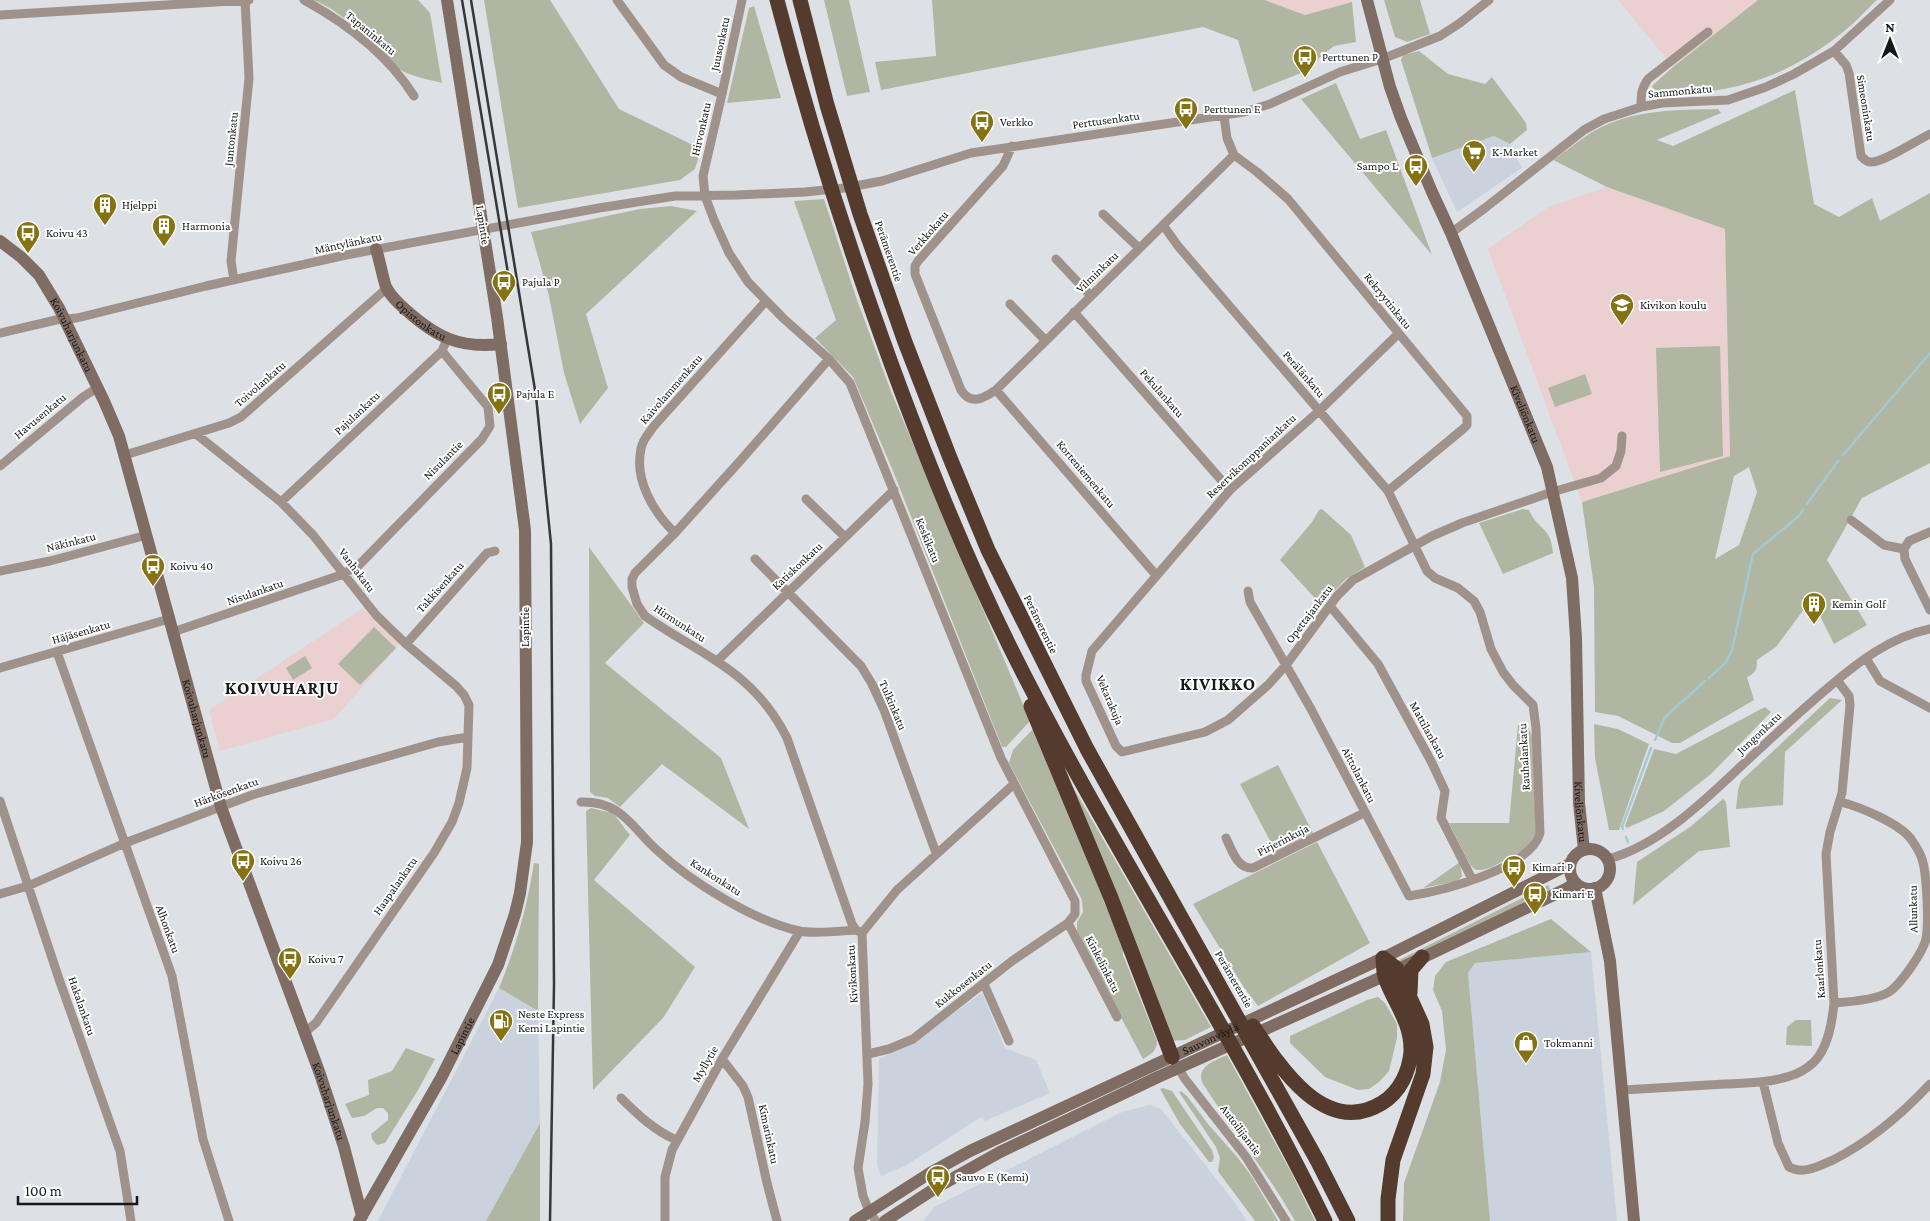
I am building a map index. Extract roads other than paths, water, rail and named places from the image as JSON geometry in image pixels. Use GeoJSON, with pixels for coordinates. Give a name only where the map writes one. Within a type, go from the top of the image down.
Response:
{"type":"FeatureCollection","features":[{"type":"Feature","properties":{"kind":"highway"},"geometry":{"type":"LineString","coordinates":[[778,0],[807,113],[838,211],[895,375],[948,509],[1011,648],[1092,803],[1286,1143],[1325,1221]]}},
{"type":"Feature","properties":{"kind":"highway","name":"Perämerentie"},"geometry":{"type":"LineString","coordinates":[[800,0],[827,105],[860,214],[905,342],[988,550],[1087,749],[1227,997],[1317,1160],[1348,1221]]}},
{"type":"Feature","properties":{"kind":"highway"},"geometry":{"type":"LineString","coordinates":[[1011,648],[1016,675],[1046,738],[1175,1063]]}},
{"type":"Feature","properties":{"kind":"highway"},"geometry":{"type":"LineString","coordinates":[[1410,996],[1411,970],[1422,957]]}},
{"type":"Feature","properties":{"kind":"highway"},"geometry":{"type":"LineString","coordinates":[[1383,958],[1391,972],[1410,996],[1424,1031],[1426,1056],[1423,1074],[1393,1160],[1388,1199],[1388,1221]]}},
{"type":"Feature","properties":{"kind":"highway"},"geometry":{"type":"LineString","coordinates":[[1227,997],[1248,1018],[1288,1074],[1309,1096],[1320,1104],[1335,1109],[1359,1111],[1390,1098],[1403,1081],[1410,1062],[1411,1050],[1407,1022],[1391,972]]}},
{"type":"Feature","properties":{"kind":"main road","name":"Lapintie"},"geometry":{"type":"LineString","coordinates":[[360,1219],[441,1078],[474,1016],[505,947],[520,893],[527,842],[525,530],[501,344],[447,0]]}},
{"type":"Feature","properties":{"kind":"main road","name":"Kiveliönkatu"},"geometry":{"type":"LineString","coordinates":[[1367,0],[1390,87],[1419,164],[1451,233],[1547,467],[1567,553],[1574,598],[1578,770],[1584,850]]}},
{"type":"Feature","properties":{"kind":"main road","name":"Koivuharjunkatu"},"geometry":{"type":"LineString","coordinates":[[0,240],[39,275],[66,320],[119,436],[148,535],[221,807],[333,1113],[360,1219]]}},
{"type":"Feature","properties":{"kind":"main road","name":"Opistonkatu"},"geometry":{"type":"LineString","coordinates":[[376,249],[387,288],[401,305],[444,345],[501,344]]}},
{"type":"Feature","properties":{"kind":"main road"},"geometry":{"type":"LineString","coordinates":[[1596,849],[1603,853],[1608,860],[1610,865],[1608,877],[1601,886],[1585,888],[1575,883],[1570,870],[1570,864],[1576,854],[1584,850],[1596,849]]}},
{"type":"Feature","properties":{"kind":"main road","name":"Sauvonväylä"},"geometry":{"type":"LineString","coordinates":[[885,1221],[1000,1152],[1175,1063],[1191,1049],[1383,958],[1570,864]]}},
{"type":"Feature","properties":{"kind":"main road","name":"Sauvonväylä"},"geometry":{"type":"LineString","coordinates":[[855,1221],[872,1216],[970,1151],[1175,1063],[1202,1058],[1391,972],[1575,883]]}},
{"type":"Feature","properties":{"kind":"main road"},"geometry":{"type":"LineString","coordinates":[[1595,888],[1610,961],[1634,1221]]}},
{"type":"Feature","properties":{"kind":"main road"},"geometry":{"type":"LineString","coordinates":[[904,1221],[908,1206]]}},
{"type":"Feature","properties":{"kind":"street","name":"Juntonkatu"},"geometry":{"type":"LineString","coordinates":[[234,280],[231,261],[250,65],[245,0]]}},
{"type":"Feature","properties":{"kind":"street"},"geometry":{"type":"LineString","coordinates":[[0,15],[249,0]]}},
{"type":"Feature","properties":{"kind":"street","name":"Tapaninkatu"},"geometry":{"type":"LineString","coordinates":[[304,0],[324,11],[374,50],[396,71],[414,96]]}},
{"type":"Feature","properties":{"kind":"street","name":"Hirvonkatu"},"geometry":{"type":"LineString","coordinates":[[617,0],[671,71],[722,94],[704,172],[705,196]]}},
{"type":"Feature","properties":{"kind":"street","name":"Juusonkatu"},"geometry":{"type":"LineString","coordinates":[[722,94],[742,0]]}},
{"type":"Feature","properties":{"kind":"street","name":"Perttusenkatu"},"geometry":{"type":"LineString","coordinates":[[705,196],[805,192],[844,188],[882,181],[971,153],[1224,116],[1270,104],[1340,72],[1382,59],[1440,36],[1489,0]]}},
{"type":"Feature","properties":{"kind":"street","name":"Sammonkatu"},"geometry":{"type":"LineString","coordinates":[[1451,233],[1584,130],[1604,119],[1662,103],[1728,100],[1746,95],[1794,74],[1834,50],[1890,0]]}},
{"type":"Feature","properties":{"kind":"street"},"geometry":{"type":"LineString","coordinates":[[1642,107],[1640,94],[1642,87],[1648,79],[1708,32]]}},
{"type":"Feature","properties":{"kind":"street","name":"Simeoninkatu"},"geometry":{"type":"LineString","coordinates":[[1834,50],[1846,65],[1861,156],[1866,161],[1882,160],[1930,134]]}},
{"type":"Feature","properties":{"kind":"street"},"geometry":{"type":"LineString","coordinates":[[1224,116],[1227,138],[1234,155]]}},
{"type":"Feature","properties":{"kind":"street","name":"Verkkokatu"},"geometry":{"type":"LineString","coordinates":[[973,399],[967,397],[962,390],[915,274],[915,266],[1003,166],[1012,146]]}},
{"type":"Feature","properties":{"kind":"street","name":"Vilminkatu"},"geometry":{"type":"LineString","coordinates":[[973,399],[984,398],[996,390],[1234,155]]}},
{"type":"Feature","properties":{"kind":"street","name":"Rekryytinkatu"},"geometry":{"type":"LineString","coordinates":[[1234,155],[1288,199],[1467,416],[1468,421],[1463,429],[1388,491]]}},
{"type":"Feature","properties":{"kind":"street","name":"Mäntylänkatu"},"geometry":{"type":"LineString","coordinates":[[0,334],[376,249],[662,197],[705,196]]}},
{"type":"Feature","properties":{"kind":"street","name":"Keskikatu"},"geometry":{"type":"LineString","coordinates":[[705,196],[729,253],[748,282],[829,359],[850,384],[1001,758],[1075,900],[1075,914],[1068,923]]}},
{"type":"Feature","properties":{"kind":"street"},"geometry":{"type":"LineString","coordinates":[[1103,214],[1139,248]]}},
{"type":"Feature","properties":{"kind":"street","name":"Perälänkatu"},"geometry":{"type":"LineString","coordinates":[[1163,225],[1178,246],[1388,491],[1415,546]]}},
{"type":"Feature","properties":{"kind":"street"},"geometry":{"type":"LineString","coordinates":[[1056,259],[1091,296]]}},
{"type":"Feature","properties":{"kind":"street","name":"Toivolankatu"},"geometry":{"type":"LineString","coordinates":[[125,455],[229,423],[246,413],[387,288]]}},
{"type":"Feature","properties":{"kind":"street","name":"Kaivolammenkatu"},"geometry":{"type":"LineString","coordinates":[[675,533],[657,512],[643,484],[641,448],[654,426],[766,300]]}},
{"type":"Feature","properties":{"kind":"street"},"geometry":{"type":"LineString","coordinates":[[1010,304],[1046,340]]}},
{"type":"Feature","properties":{"kind":"street","name":"Pekulankatu"},"geometry":{"type":"LineString","coordinates":[[1074,312],[1230,490]]}},
{"type":"Feature","properties":{"kind":"street","name":"Reservikomppaniankatu"},"geometry":{"type":"LineString","coordinates":[[1092,652],[1230,490],[1319,411],[1398,334]]}},
{"type":"Feature","properties":{"kind":"street","name":"Pajulankatu"},"geometry":{"type":"LineString","coordinates":[[281,502],[444,345]]}},
{"type":"Feature","properties":{"kind":"street","name":"Nisulantie"},"geometry":{"type":"LineString","coordinates":[[345,574],[357,567],[482,439],[490,426],[488,407],[444,345]]}},
{"type":"Feature","properties":{"kind":"street","name":"Hirmunkatu"},"geometry":{"type":"LineString","coordinates":[[829,359],[675,533],[633,576],[632,587],[645,616],[741,678],[775,715],[787,738],[848,915],[859,931]]}},
{"type":"Feature","properties":{"kind":"street","name":"Havusenkatu"},"geometry":{"type":"LineString","coordinates":[[0,466],[82,397],[97,388]]}},
{"type":"Feature","properties":{"kind":"street","name":"Korteniemenkatu"},"geometry":{"type":"LineString","coordinates":[[996,390],[1156,575]]}},
{"type":"Feature","properties":{"kind":"street","name":"Vanhakatu"},"geometry":{"type":"LineString","coordinates":[[196,434],[281,502],[313,535],[372,611],[406,644],[456,686],[464,695],[469,705],[468,737]]}},
{"type":"Feature","properties":{"kind":"street","name":"Opettajankatu"},"geometry":{"type":"LineString","coordinates":[[1126,752],[1205,732],[1218,726],[1248,704],[1286,665],[1330,606],[1354,580],[1432,536],[1462,523],[1552,492],[1587,483],[1609,472],[1616,466],[1622,451],[1622,436]]}},
{"type":"Feature","properties":{"kind":"street","name":"Katiskonkatu"},"geometry":{"type":"LineString","coordinates":[[717,661],[786,592],[894,490]]}},
{"type":"Feature","properties":{"kind":"street"},"geometry":{"type":"LineString","coordinates":[[806,499],[845,537]]}},
{"type":"Feature","properties":{"kind":"street"},"geometry":{"type":"LineString","coordinates":[[1851,520],[1884,545],[1904,549]]}},
{"type":"Feature","properties":{"kind":"street"},"geometry":{"type":"LineString","coordinates":[[1930,532],[1909,541],[1904,549],[1906,559],[1930,610]]}},
{"type":"Feature","properties":{"kind":"street","name":"Näkinkatu"},"geometry":{"type":"LineString","coordinates":[[0,572],[148,535]]}},
{"type":"Feature","properties":{"kind":"street","name":"Rauhalankatu"},"geometry":{"type":"LineString","coordinates":[[1409,896],[1445,890],[1493,872],[1522,856],[1538,841],[1540,823],[1536,728],[1533,707],[1530,701],[1513,685],[1503,672],[1491,649],[1477,606],[1458,588],[1430,574],[1424,566],[1415,546]]}},
{"type":"Feature","properties":{"kind":"street","name":"Takkisenkatu"},"geometry":{"type":"LineString","coordinates":[[406,644],[487,553],[495,551]]}},
{"type":"Feature","properties":{"kind":"street","name":"Tulkinkatu"},"geometry":{"type":"LineString","coordinates":[[755,559],[861,666],[884,710],[936,853]]}},
{"type":"Feature","properties":{"kind":"street","name":"Nisulankatu"},"geometry":{"type":"LineString","coordinates":[[173,632],[345,574]]}},
{"type":"Feature","properties":{"kind":"street","name":"Aittolankatu"},"geometry":{"type":"LineString","coordinates":[[1248,591],[1250,602],[1315,717],[1409,896]]}},
{"type":"Feature","properties":{"kind":"street","name":"Mattilankatu"},"geometry":{"type":"LineString","coordinates":[[1330,606],[1378,664],[1432,763],[1445,791],[1441,818],[1472,879]]}},
{"type":"Feature","properties":{"kind":"street","name":"Häjäsenkatu"},"geometry":{"type":"LineString","coordinates":[[0,668],[169,619]]}},
{"type":"Feature","properties":{"kind":"street","name":"Jungonkatu"},"geometry":{"type":"LineString","coordinates":[[1608,860],[1633,850],[1710,796],[1804,708],[1866,658],[1898,638],[1930,630]]}},
{"type":"Feature","properties":{"kind":"street","name":"Alhonkatu"},"geometry":{"type":"LineString","coordinates":[[57,652],[173,979],[203,1139],[229,1221]]}},
{"type":"Feature","properties":{"kind":"street","name":"Vekarakuja"},"geometry":{"type":"LineString","coordinates":[[1092,652],[1086,672],[1086,681],[1116,746],[1122,752],[1126,752]]}},
{"type":"Feature","properties":{"kind":"street"},"geometry":{"type":"LineString","coordinates":[[1866,658],[1880,682],[1930,708]]}},
{"type":"Feature","properties":{"kind":"street","name":"Kaarlonkatu"},"geometry":{"type":"LineString","coordinates":[[1622,1090],[1763,1082],[1805,1070],[1821,1052],[1828,1035],[1834,1003],[1825,866],[1827,843],[1841,802],[1850,705],[1849,696],[1837,680]]}},
{"type":"Feature","properties":{"kind":"street","name":"Härkösenkatu"},"geometry":{"type":"LineString","coordinates":[[0,894],[28,886],[124,843],[252,795],[438,742],[468,737]]}},
{"type":"Feature","properties":{"kind":"street","name":"Haapalankatu"},"geometry":{"type":"LineString","coordinates":[[304,1033],[316,1023],[434,853],[452,822],[459,803],[467,768],[468,737]]}},
{"type":"Feature","properties":{"kind":"street","name":"Kivikonkatu"},"geometry":{"type":"LineString","coordinates":[[872,1216],[863,1196],[858,1168],[865,1122],[868,1084],[868,1054],[859,931],[887,900],[936,853],[1014,784]]}},
{"type":"Feature","properties":{"kind":"street","name":"Hakalankatu"},"geometry":{"type":"LineString","coordinates":[[0,801],[59,979],[120,1150],[131,1221]]}},
{"type":"Feature","properties":{"kind":"street","name":"Kankonkatu"},"geometry":{"type":"LineString","coordinates":[[581,802],[599,802],[611,807],[631,823],[658,851],[700,883],[755,915],[800,931],[859,931]]}},
{"type":"Feature","properties":{"kind":"street","name":"Allunkatu"},"geometry":{"type":"LineString","coordinates":[[1834,1003],[1880,996],[1890,991],[1898,984],[1914,961],[1926,941],[1927,930],[1922,858],[1910,837],[1892,824],[1859,808],[1841,802]]}},
{"type":"Feature","properties":{"kind":"street","name":"Pirjerinkuja"},"geometry":{"type":"LineString","coordinates":[[1226,838],[1242,866],[1246,869],[1252,868],[1364,813]]}},
{"type":"Feature","properties":{"kind":"street","name":"Kukkosenkatu"},"geometry":{"type":"LineString","coordinates":[[868,1054],[889,1049],[913,1039],[1012,961],[1068,923]]}},
{"type":"Feature","properties":{"kind":"street","name":"Kinkelinkatu"},"geometry":{"type":"LineString","coordinates":[[1068,923],[1116,1017]]}},
{"type":"Feature","properties":{"kind":"street","name":"Myllytie"},"geometry":{"type":"LineString","coordinates":[[665,1221],[666,1168],[676,1140],[722,1059],[800,931]]}},
{"type":"Feature","properties":{"kind":"street"},"geometry":{"type":"LineString","coordinates":[[984,984],[1009,1041]]}},
{"type":"Feature","properties":{"kind":"street","name":"Kimarinkatu"},"geometry":{"type":"LineString","coordinates":[[722,1059],[743,1086],[748,1097],[777,1221]]}},
{"type":"Feature","properties":{"kind":"street","name":"Autoilijantie"},"geometry":{"type":"LineString","coordinates":[[1175,1063],[1246,1157],[1286,1221]]}},
{"type":"Feature","properties":{"kind":"street"},"geometry":{"type":"LineString","coordinates":[[1763,1082],[1780,1149],[1790,1167],[1802,1171],[1811,1170],[1824,1164],[1871,1138],[1899,1115],[1930,1084]]}},
{"type":"Feature","properties":{"kind":"street"},"geometry":{"type":"LineString","coordinates":[[621,1098],[648,1124],[662,1134],[676,1140]]}},
{"type":"Feature","properties":{"kind":"waterway"},"geometry":{"type":"LineString","coordinates":[[1843,455],[1930,353]]}},
{"type":"Feature","properties":{"kind":"waterway"},"geometry":{"type":"LineString","coordinates":[[1807,504],[1838,461]]}},
{"type":"Feature","properties":{"kind":"waterway"},"geometry":{"type":"LineString","coordinates":[[1709,678],[1726,662],[1732,650],[1753,554],[1799,516],[1803,510]]}},
{"type":"Feature","properties":{"kind":"waterway"},"geometry":{"type":"LineString","coordinates":[[1655,740],[1665,717],[1705,681]]}},
{"type":"Feature","properties":{"kind":"waterway"},"geometry":{"type":"LineString","coordinates":[[1623,829],[1622,827],[1651,748]]}},
{"type":"Feature","properties":{"kind":"waterway"},"geometry":{"type":"LineString","coordinates":[[1626,837],[1628,842]]}},
{"type":"Feature","properties":{"kind":"railway"},"geometry":{"type":"LineString","coordinates":[[462,0],[508,273]]}},
{"type":"Feature","properties":{"kind":"railway"},"geometry":{"type":"LineString","coordinates":[[471,0],[536,396],[551,544],[554,985],[550,1221]]}},
{"type":"Feature","properties":{"kind":"place","name":"Perttunen P"},"geometry":{"type":"Point","coordinates":[1305,78]}},
{"type":"Feature","properties":{"kind":"place","name":"Perttunen E"},"geometry":{"type":"Point","coordinates":[1186,130]}},
{"type":"Feature","properties":{"kind":"place","name":"Verkko"},"geometry":{"type":"Point","coordinates":[982,143]}},
{"type":"Feature","properties":{"kind":"place","name":"K-Market"},"geometry":{"type":"Point","coordinates":[1474,173]}},
{"type":"Feature","properties":{"kind":"place","name":"Sampo L"},"geometry":{"type":"Point","coordinates":[1416,187]}},
{"type":"Feature","properties":{"kind":"place","name":"Hjelppi"},"geometry":{"type":"Point","coordinates":[105,226]}},
{"type":"Feature","properties":{"kind":"place","name":"Harmonia"},"geometry":{"type":"Point","coordinates":[164,247]}},
{"type":"Feature","properties":{"kind":"place","name":"Koivu 43"},"geometry":{"type":"Point","coordinates":[28,254]}},
{"type":"Feature","properties":{"kind":"place","name":"Pajula P"},"geometry":{"type":"Point","coordinates":[504,303]}},
{"type":"Feature","properties":{"kind":"place","name":"Kivikon koulu"},"geometry":{"type":"Point","coordinates":[1622,326]}},
{"type":"Feature","properties":{"kind":"place","name":"Pajula E"},"geometry":{"type":"Point","coordinates":[499,415]}},
{"type":"Feature","properties":{"kind":"place","name":"Koivu 40"},"geometry":{"type":"Point","coordinates":[153,587]}},
{"type":"Feature","properties":{"kind":"place","name":"Kemin Golf"},"geometry":{"type":"Point","coordinates":[1814,625]}},
{"type":"Feature","properties":{"kind":"place","name":"Koivu 26"},"geometry":{"type":"Point","coordinates":[243,882]}},
{"type":"Feature","properties":{"kind":"place","name":"Kimari P"},"geometry":{"type":"Point","coordinates":[1514,888]}},
{"type":"Feature","properties":{"kind":"place","name":"Kimari E"},"geometry":{"type":"Point","coordinates":[1535,915]}},
{"type":"Feature","properties":{"kind":"place","name":"Koivu 7"},"geometry":{"type":"Point","coordinates":[290,980]}},
{"type":"Feature","properties":{"kind":"place","name":"Neste Express Kemi Lapintie"},"geometry":{"type":"Point","coordinates":[501,1042]}},
{"type":"Feature","properties":{"kind":"place","name":"Tokmanni"},"geometry":{"type":"Point","coordinates":[1526,1064]}},
{"type":"Feature","properties":{"kind":"place","name":"Sauvo E (Kemi)"},"geometry":{"type":"Point","coordinates":[938,1198]}},
{"type":"Feature","properties":{"kind":"district","name":"KIVIKKO"},"geometry":{"type":"Point","coordinates":[1218,684]}},
{"type":"Feature","properties":{"kind":"district","name":"KOIVUHARJU"},"geometry":{"type":"Point","coordinates":[282,688]}}]}
